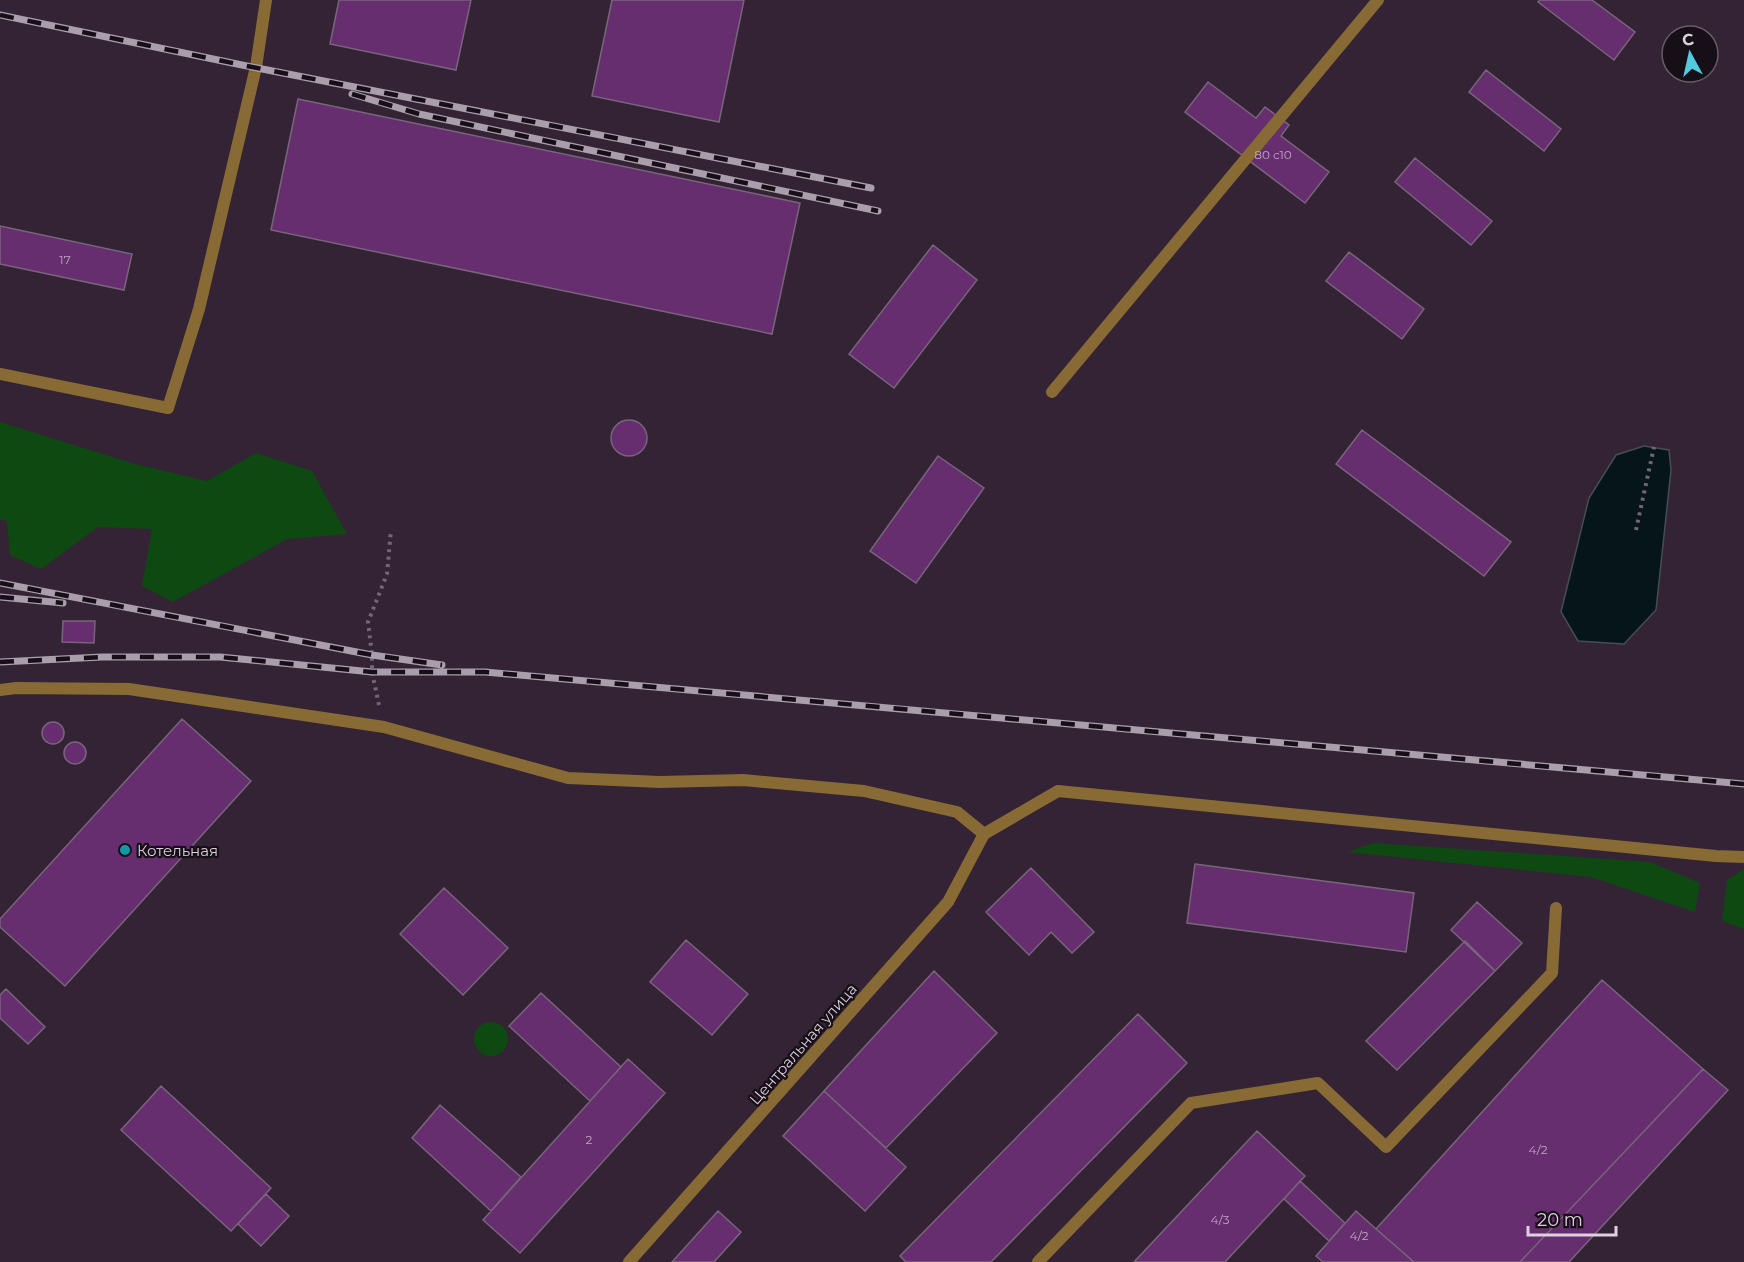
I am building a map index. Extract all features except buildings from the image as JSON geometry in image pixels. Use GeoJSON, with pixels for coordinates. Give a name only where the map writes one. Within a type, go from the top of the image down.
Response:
{"type":"FeatureCollection","features":[{"type":"Feature","properties":{"kind":"street"},"geometry":{"type":"LineString","coordinates":[[0,374],[168,408],[199,309],[256,67],[266,0]]}},
{"type":"Feature","properties":{"kind":"street"},"geometry":{"type":"LineString","coordinates":[[1052,392],[1378,0]]}},
{"type":"Feature","properties":{"kind":"street"},"geometry":{"type":"LineString","coordinates":[[0,690],[16,688],[129,689],[384,727],[568,778],[660,782],[743,780],[864,791],[957,812],[984,834],[1058,791],[1704,855],[1744,857]]}},
{"type":"Feature","properties":{"kind":"street","name":"Центральная улица"},"geometry":{"type":"LineString","coordinates":[[629,1262],[948,902],[984,834]]}},
{"type":"Feature","properties":{"kind":"street"},"geometry":{"type":"LineString","coordinates":[[1038,1262],[1191,1103],[1318,1083],[1386,1147],[1552,973],[1556,908]]}},
{"type":"Feature","properties":{"kind":"path"},"geometry":{"type":"LineString","coordinates":[[1636,530],[1654,447]]}},
{"type":"Feature","properties":{"kind":"path"},"geometry":{"type":"LineString","coordinates":[[384,727],[372,672],[368,622],[387,574],[391,530]]}},
{"type":"Feature","properties":{"kind":"green space"},"geometry":{"type":"Polygon","coordinates":[[[0,422],[135,464],[207,481],[256,453],[312,471],[347,534],[287,539],[173,602],[142,586],[152,529],[98,527],[41,569],[10,555],[7,521],[0,519],[0,422]]]}},
{"type":"Feature","properties":{"kind":"green space"},"geometry":{"type":"Polygon","coordinates":[[[1373,843],[1650,862],[1700,883],[1695,912],[1591,877],[1347,852],[1373,843]]]}},
{"type":"Feature","properties":{"kind":"green space"},"geometry":{"type":"Polygon","coordinates":[[[1744,869],[1744,929],[1722,921],[1727,880],[1744,869]]]}},
{"type":"Feature","properties":{"kind":"green space"},"geometry":{"type":"Polygon","coordinates":[[[491,1022],[503,1027],[508,1039],[503,1051],[491,1056],[479,1051],[474,1039],[479,1027],[491,1022]]]}},
{"type":"Feature","properties":{"kind":"shaded area"},"geometry":{"type":"Polygon","coordinates":[[[1644,446],[1669,450],[1671,470],[1656,610],[1624,644],[1578,641],[1561,612],[1589,498],[1616,455],[1644,446]]]}},
{"type":"Feature","properties":{"kind":"railway"},"geometry":{"type":"LineString","coordinates":[[0,15],[242,65],[871,188]]}},
{"type":"Feature","properties":{"kind":"railway"},"geometry":{"type":"LineString","coordinates":[[352,94],[419,114],[878,211]]}},
{"type":"Feature","properties":{"kind":"railway"},"geometry":{"type":"LineString","coordinates":[[0,583],[372,655],[442,665]]}},
{"type":"Feature","properties":{"kind":"railway"},"geometry":{"type":"LineString","coordinates":[[0,597],[63,603]]}},
{"type":"Feature","properties":{"kind":"railway"},"geometry":{"type":"LineString","coordinates":[[0,662],[102,657],[220,657],[372,672],[485,672],[1744,784]]}},
{"type":"Feature","properties":{"kind":"place","name":"Котельная"},"geometry":{"type":"Point","coordinates":[125,850]}}]}
